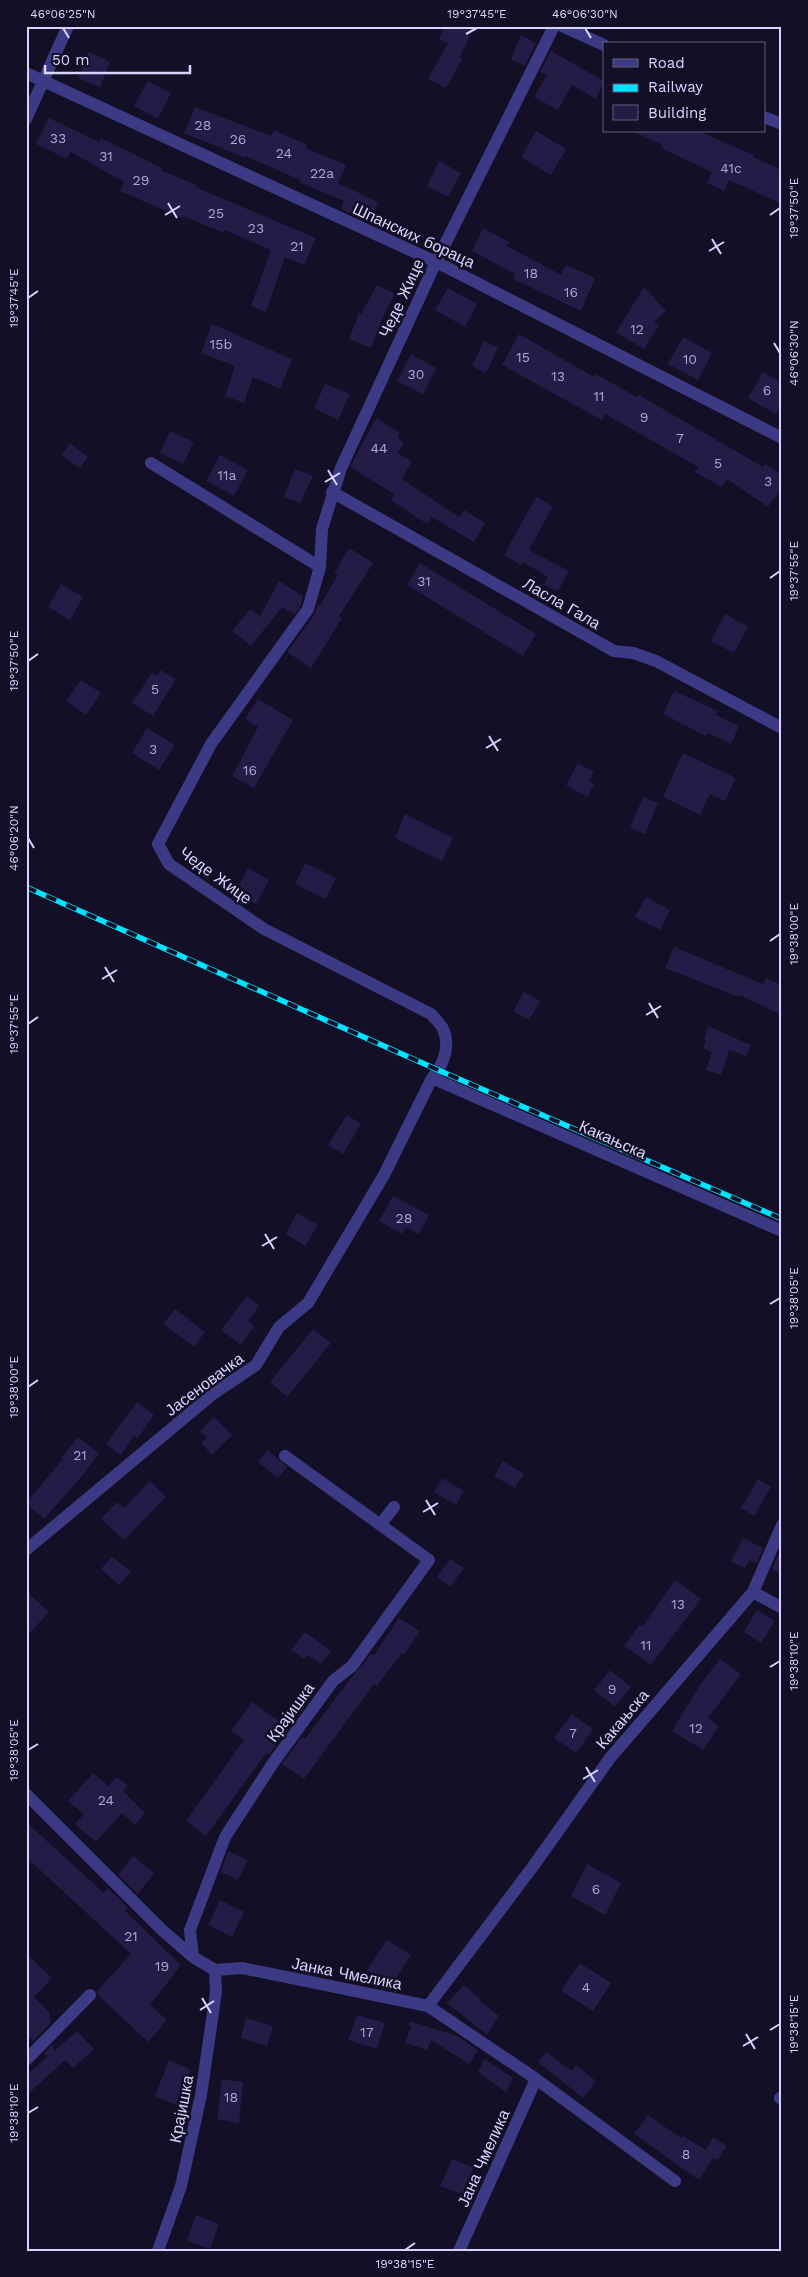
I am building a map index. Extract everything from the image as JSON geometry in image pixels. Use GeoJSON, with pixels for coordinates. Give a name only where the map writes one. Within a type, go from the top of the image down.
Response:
{"type":"FeatureCollection","features":[{"type":"Feature","properties":{"kind":"street"},"geometry":{"type":"LineString","coordinates":[[26,119],[68,26]]}},
{"type":"Feature","properties":{"kind":"street","name":"Чеде Жице"},"geometry":{"type":"LineString","coordinates":[[432,1078],[444,1057],[446,1043],[443,1030],[431,1014],[264,929],[169,864],[158,844],[211,744],[308,609],[320,567],[322,529],[341,468],[382,375],[436,262],[554,26]]}},
{"type":"Feature","properties":{"kind":"street"},"geometry":{"type":"LineString","coordinates":[[562,26],[603,45]]}},
{"type":"Feature","properties":{"kind":"street","name":"Шпанских бораца"},"geometry":{"type":"LineString","coordinates":[[26,73],[436,262],[782,438]]}},
{"type":"Feature","properties":{"kind":"street"},"geometry":{"type":"LineString","coordinates":[[766,118],[782,124]]}},
{"type":"Feature","properties":{"kind":"street"},"geometry":{"type":"LineString","coordinates":[[151,463],[320,567]]}},
{"type":"Feature","properties":{"kind":"street","name":"Ласла Гала"},"geometry":{"type":"LineString","coordinates":[[332,492],[614,651],[633,653],[656,661],[782,728]]}},
{"type":"Feature","properties":{"kind":"street","name":"Какањска"},"geometry":{"type":"LineString","coordinates":[[432,1078],[782,1231]]}},
{"type":"Feature","properties":{"kind":"street","name":"Јасеновачка"},"geometry":{"type":"LineString","coordinates":[[26,1550],[213,1394],[256,1366],[279,1327],[308,1303],[384,1175],[432,1078]]}},
{"type":"Feature","properties":{"kind":"street","name":"Крајишка"},"geometry":{"type":"LineString","coordinates":[[192,1957],[190,1930],[225,1837],[273,1763],[333,1681],[352,1666],[429,1560],[285,1456]]}},
{"type":"Feature","properties":{"kind":"street"},"geometry":{"type":"LineString","coordinates":[[380,1526],[394,1508]]}},
{"type":"Feature","properties":{"kind":"street","name":"Какањска"},"geometry":{"type":"LineString","coordinates":[[428,2006],[534,1865],[610,1758],[753,1592],[782,1525]]}},
{"type":"Feature","properties":{"kind":"street"},"geometry":{"type":"LineString","coordinates":[[753,1592],[782,1608]]}},
{"type":"Feature","properties":{"kind":"street"},"geometry":{"type":"LineString","coordinates":[[26,1794],[155,1923],[192,1957],[215,1970]]}},
{"type":"Feature","properties":{"kind":"street","name":"Јанка Чмелика"},"geometry":{"type":"LineString","coordinates":[[215,1970],[242,1968],[428,2006],[536,2079],[675,2181]]}},
{"type":"Feature","properties":{"kind":"street","name":"Крајишка"},"geometry":{"type":"LineString","coordinates":[[158,2251],[181,2186],[201,2094],[216,1992],[215,1970]]}},
{"type":"Feature","properties":{"kind":"street"},"geometry":{"type":"LineString","coordinates":[[27,2057],[90,1995]]}},
{"type":"Feature","properties":{"kind":"street","name":"Јана Чмелика"},"geometry":{"type":"LineString","coordinates":[[459,2251],[536,2079]]}},
{"type":"Feature","properties":{"kind":"building"},"geometry":{"type":"Polygon","coordinates":[[[445,26],[474,26],[460,57],[463,58],[446,88],[428,79],[448,43],[439,39],[445,26]]]}},
{"type":"Feature","properties":{"kind":"building"},"geometry":{"type":"Polygon","coordinates":[[[521,35],[536,43],[525,66],[511,59],[521,35]]]}},
{"type":"Feature","properties":{"kind":"building"},"geometry":{"type":"Polygon","coordinates":[[[551,51],[603,80],[603,83],[596,99],[572,85],[558,110],[534,97],[547,75],[540,72],[551,51]]]}},
{"type":"Feature","properties":{"kind":"building"},"geometry":{"type":"Polygon","coordinates":[[[89,52],[110,62],[100,87],[78,78],[89,52]]]}},
{"type":"Feature","properties":{"kind":"building"},"geometry":{"type":"Polygon","coordinates":[[[148,81],[171,93],[158,119],[134,106],[148,81]]]}},
{"type":"Feature","properties":{"kind":"building"},"geometry":{"type":"Polygon","coordinates":[[[195,107],[271,136],[274,130],[307,145],[306,148],[346,165],[338,183],[378,202],[369,222],[341,209],[344,201],[299,182],[300,180],[246,156],[246,158],[184,133],[195,107]]]}},
{"type":"Feature","properties":{"kind":"building"},"geometry":{"type":"Polygon","coordinates":[[[49,118],[99,142],[101,138],[162,168],[161,170],[196,185],[195,187],[316,238],[304,265],[285,257],[266,312],[251,306],[271,250],[225,230],[224,233],[183,216],[182,218],[120,191],[124,182],[71,152],[67,159],[36,144],[49,118]]]}},
{"type":"Feature","properties":{"kind":"building"},"geometry":{"type":"Polygon","coordinates":[[[536,131],[566,149],[551,175],[521,157],[536,131]]]}},
{"type":"Feature","properties":{"kind":"building"},"geometry":{"type":"Polygon","coordinates":[[[634,132],[700,132],[754,155],[753,157],[782,170],[782,204],[729,180],[724,191],[707,183],[712,172],[661,148],[662,145],[634,132]]]}},
{"type":"Feature","properties":{"kind":"building"},"geometry":{"type":"Polygon","coordinates":[[[439,161],[461,173],[448,197],[427,186],[439,161]]]}},
{"type":"Feature","properties":{"kind":"building"},"geometry":{"type":"Polygon","coordinates":[[[483,228],[509,242],[507,246],[561,275],[566,265],[595,278],[581,311],[513,279],[515,274],[472,251],[483,228]]]}},
{"type":"Feature","properties":{"kind":"building"},"geometry":{"type":"Polygon","coordinates":[[[377,285],[395,294],[385,312],[371,348],[349,339],[359,313],[361,314],[377,285]]]}},
{"type":"Feature","properties":{"kind":"building"},"geometry":{"type":"Polygon","coordinates":[[[644,287],[666,311],[654,322],[659,325],[644,349],[616,332],[644,287]]]}},
{"type":"Feature","properties":{"kind":"building"},"geometry":{"type":"Polygon","coordinates":[[[448,288],[477,304],[465,327],[435,310],[448,288]]]}},
{"type":"Feature","properties":{"kind":"building"},"geometry":{"type":"Polygon","coordinates":[[[212,324],[292,359],[280,389],[253,377],[244,403],[225,396],[235,366],[201,353],[212,324]]]}},
{"type":"Feature","properties":{"kind":"building"},"geometry":{"type":"Polygon","coordinates":[[[519,334],[594,377],[596,374],[637,397],[639,395],[763,467],[765,464],[782,475],[782,487],[768,507],[727,479],[722,487],[695,472],[698,467],[605,414],[602,420],[502,365],[519,334]]]}},
{"type":"Feature","properties":{"kind":"building"},"geometry":{"type":"Polygon","coordinates":[[[683,337],[712,353],[698,380],[668,364],[683,337]]]}},
{"type":"Feature","properties":{"kind":"building"},"geometry":{"type":"Polygon","coordinates":[[[484,341],[498,348],[486,373],[472,366],[484,341]]]}},
{"type":"Feature","properties":{"kind":"building"},"geometry":{"type":"Polygon","coordinates":[[[411,354],[436,368],[423,394],[397,381],[411,354]]]}},
{"type":"Feature","properties":{"kind":"building"},"geometry":{"type":"Polygon","coordinates":[[[763,372],[782,383],[782,404],[776,414],[748,398],[763,372]]]}},
{"type":"Feature","properties":{"kind":"building"},"geometry":{"type":"Polygon","coordinates":[[[325,384],[350,394],[338,420],[314,408],[325,384]]]}},
{"type":"Feature","properties":{"kind":"building"},"geometry":{"type":"Polygon","coordinates":[[[376,418],[400,433],[397,438],[404,442],[398,453],[412,462],[402,479],[459,517],[464,510],[485,523],[474,542],[432,517],[427,524],[391,500],[394,494],[350,467],[376,418]]]}},
{"type":"Feature","properties":{"kind":"building"},"geometry":{"type":"Polygon","coordinates":[[[170,431],[194,442],[183,464],[160,453],[170,431]]]}},
{"type":"Feature","properties":{"kind":"building"},"geometry":{"type":"Polygon","coordinates":[[[70,443],[88,457],[80,468],[61,455],[70,443]]]}},
{"type":"Feature","properties":{"kind":"building"},"geometry":{"type":"Polygon","coordinates":[[[220,455],[248,470],[234,496],[206,481],[220,455]]]}},
{"type":"Feature","properties":{"kind":"building"},"geometry":{"type":"Polygon","coordinates":[[[295,469],[313,476],[300,503],[284,497],[295,469]]]}},
{"type":"Feature","properties":{"kind":"building"},"geometry":{"type":"Polygon","coordinates":[[[536,497],[553,506],[529,550],[569,571],[558,591],[544,585],[548,577],[523,562],[521,565],[504,555],[536,497]]]}},
{"type":"Feature","properties":{"kind":"building"},"geometry":{"type":"Polygon","coordinates":[[[349,548],[373,563],[339,616],[342,618],[311,668],[287,652],[315,614],[318,604],[320,605],[338,575],[334,573],[349,548]]]}},
{"type":"Feature","properties":{"kind":"building"},"geometry":{"type":"Polygon","coordinates":[[[420,563],[536,634],[523,656],[407,585],[420,563]]]}},
{"type":"Feature","properties":{"kind":"building"},"geometry":{"type":"Polygon","coordinates":[[[279,581],[303,596],[301,605],[295,614],[282,607],[251,646],[232,631],[250,609],[260,616],[279,581]]]}},
{"type":"Feature","properties":{"kind":"building"},"geometry":{"type":"Polygon","coordinates":[[[61,584],[83,597],[70,620],[48,607],[61,584]]]}},
{"type":"Feature","properties":{"kind":"building"},"geometry":{"type":"Polygon","coordinates":[[[725,614],[748,627],[734,653],[711,641],[725,614]]]}},
{"type":"Feature","properties":{"kind":"building"},"geometry":{"type":"Polygon","coordinates":[[[160,670],[176,679],[153,716],[132,703],[152,673],[157,676],[160,670]]]}},
{"type":"Feature","properties":{"kind":"building"},"geometry":{"type":"Polygon","coordinates":[[[81,680],[101,693],[86,715],[66,701],[81,680]]]}},
{"type":"Feature","properties":{"kind":"building"},"geometry":{"type":"Polygon","coordinates":[[[674,691],[718,711],[716,715],[739,726],[731,744],[708,733],[706,736],[663,714],[674,691]]]}},
{"type":"Feature","properties":{"kind":"building"},"geometry":{"type":"Polygon","coordinates":[[[258,699],[293,720],[254,788],[232,776],[258,727],[245,719],[258,699]]]}},
{"type":"Feature","properties":{"kind":"building"},"geometry":{"type":"Polygon","coordinates":[[[147,728],[175,745],[159,770],[132,753],[147,728]]]}},
{"type":"Feature","properties":{"kind":"building"},"geometry":{"type":"Polygon","coordinates":[[[683,753],[736,778],[725,801],[710,794],[700,815],[663,797],[683,753]]]}},
{"type":"Feature","properties":{"kind":"building"},"geometry":{"type":"Polygon","coordinates":[[[578,763],[594,772],[589,781],[595,784],[587,797],[566,785],[578,763]]]}},
{"type":"Feature","properties":{"kind":"building"},"geometry":{"type":"Polygon","coordinates":[[[643,797],[658,803],[645,834],[630,828],[643,797]]]}},
{"type":"Feature","properties":{"kind":"building"},"geometry":{"type":"Polygon","coordinates":[[[405,814],[453,838],[442,861],[395,838],[405,814]]]}},
{"type":"Feature","properties":{"kind":"building"},"geometry":{"type":"Polygon","coordinates":[[[305,863],[336,878],[326,899],[295,884],[305,863]]]}},
{"type":"Feature","properties":{"kind":"building"},"geometry":{"type":"Polygon","coordinates":[[[248,868],[269,880],[256,904],[236,892],[248,868]]]}},
{"type":"Feature","properties":{"kind":"building"},"geometry":{"type":"Polygon","coordinates":[[[646,897],[670,910],[660,930],[635,917],[646,897]]]}},
{"type":"Feature","properties":{"kind":"building"},"geometry":{"type":"Polygon","coordinates":[[[674,947],[763,984],[766,978],[782,985],[782,1015],[740,995],[739,997],[665,968],[674,947]]]}},
{"type":"Feature","properties":{"kind":"building"},"geometry":{"type":"Polygon","coordinates":[[[524,992],[540,1001],[529,1020],[513,1011],[524,992]]]}},
{"type":"Feature","properties":{"kind":"building"},"geometry":{"type":"Polygon","coordinates":[[[708,1026],[751,1045],[746,1056],[729,1050],[721,1075],[706,1070],[712,1052],[703,1048],[708,1026]]]}},
{"type":"Feature","properties":{"kind":"building"},"geometry":{"type":"Polygon","coordinates":[[[347,1115],[361,1124],[343,1154],[328,1145],[347,1115]]]}},
{"type":"Feature","properties":{"kind":"building"},"geometry":{"type":"Polygon","coordinates":[[[393,1196],[429,1215],[419,1234],[406,1227],[402,1234],[379,1221],[393,1196]]]}},
{"type":"Feature","properties":{"kind":"building"},"geometry":{"type":"Polygon","coordinates":[[[297,1213],[318,1225],[305,1246],[286,1234],[297,1213]]]}},
{"type":"Feature","properties":{"kind":"building"},"geometry":{"type":"Polygon","coordinates":[[[247,1296],[259,1306],[248,1321],[254,1326],[241,1345],[221,1330],[247,1296]]]}},
{"type":"Feature","properties":{"kind":"building"},"geometry":{"type":"Polygon","coordinates":[[[175,1309],[205,1332],[194,1347],[163,1324],[175,1309]]]}},
{"type":"Feature","properties":{"kind":"building"},"geometry":{"type":"Polygon","coordinates":[[[313,1329],[331,1343],[287,1397],[270,1382],[313,1329]]]}},
{"type":"Feature","properties":{"kind":"building"},"geometry":{"type":"Polygon","coordinates":[[[137,1402],[154,1415],[138,1438],[134,1435],[121,1455],[106,1444],[137,1402]]]}},
{"type":"Feature","properties":{"kind":"building"},"geometry":{"type":"Polygon","coordinates":[[[214,1417],[232,1435],[212,1455],[201,1443],[207,1438],[200,1431],[214,1417]]]}},
{"type":"Feature","properties":{"kind":"building"},"geometry":{"type":"Polygon","coordinates":[[[78,1437],[99,1453],[81,1477],[44,1519],[26,1503],[63,1459],[61,1458],[78,1437]]]}},
{"type":"Feature","properties":{"kind":"building"},"geometry":{"type":"Polygon","coordinates":[[[268,1450],[287,1467],[278,1478],[258,1462],[268,1450]]]}},
{"type":"Feature","properties":{"kind":"building"},"geometry":{"type":"Polygon","coordinates":[[[503,1461],[524,1474],[515,1488],[494,1476],[503,1461]]]}},
{"type":"Feature","properties":{"kind":"building"},"geometry":{"type":"Polygon","coordinates":[[[442,1478],[464,1491],[456,1505],[434,1492],[442,1478]]]}},
{"type":"Feature","properties":{"kind":"building"},"geometry":{"type":"Polygon","coordinates":[[[758,1479],[771,1487],[754,1516],[741,1508],[758,1479]]]}},
{"type":"Feature","properties":{"kind":"building"},"geometry":{"type":"Polygon","coordinates":[[[150,1481],[166,1497],[124,1540],[101,1519],[117,1502],[124,1508],[150,1481]]]}},
{"type":"Feature","properties":{"kind":"building"},"geometry":{"type":"Polygon","coordinates":[[[743,1538],[763,1548],[757,1563],[749,1560],[745,1568],[731,1562],[743,1538]]]}},
{"type":"Feature","properties":{"kind":"building"},"geometry":{"type":"Polygon","coordinates":[[[778,1555],[782,1557],[782,1574],[772,1569],[778,1555]]]}},
{"type":"Feature","properties":{"kind":"building"},"geometry":{"type":"Polygon","coordinates":[[[112,1556],[131,1572],[119,1585],[101,1569],[112,1556]]]}},
{"type":"Feature","properties":{"kind":"building"},"geometry":{"type":"Polygon","coordinates":[[[450,1559],[464,1568],[450,1587],[437,1577],[450,1559]]]}},
{"type":"Feature","properties":{"kind":"building"},"geometry":{"type":"Polygon","coordinates":[[[675,1580],[701,1599],[651,1665],[624,1646],[640,1624],[643,1626],[675,1580]]]}},
{"type":"Feature","properties":{"kind":"building"},"geometry":{"type":"Polygon","coordinates":[[[26,1591],[49,1612],[26,1637],[26,1591]]]}},
{"type":"Feature","properties":{"kind":"building"},"geometry":{"type":"Polygon","coordinates":[[[757,1610],[775,1621],[761,1643],[744,1632],[757,1610]]]}},
{"type":"Feature","properties":{"kind":"building"},"geometry":{"type":"Polygon","coordinates":[[[399,1618],[420,1631],[404,1655],[402,1653],[377,1686],[374,1684],[304,1779],[282,1764],[302,1737],[305,1739],[371,1654],[374,1655],[399,1618]]]}},
{"type":"Feature","properties":{"kind":"building"},"geometry":{"type":"Polygon","coordinates":[[[305,1632],[331,1651],[321,1664],[308,1655],[304,1659],[291,1650],[305,1632]]]}},
{"type":"Feature","properties":{"kind":"building"},"geometry":{"type":"Polygon","coordinates":[[[720,1659],[741,1674],[708,1718],[719,1726],[703,1750],[672,1731],[702,1682],[720,1659]]]}},
{"type":"Feature","properties":{"kind":"building"},"geometry":{"type":"Polygon","coordinates":[[[610,1670],[631,1687],[615,1707],[594,1690],[610,1670]]]}},
{"type":"Feature","properties":{"kind":"building"},"geometry":{"type":"Polygon","coordinates":[[[252,1702],[289,1728],[269,1755],[267,1753],[264,1756],[206,1836],[186,1821],[244,1740],[231,1731],[252,1702]]]}},
{"type":"Feature","properties":{"kind":"building"},"geometry":{"type":"Polygon","coordinates":[[[572,1714],[593,1729],[576,1753],[554,1738],[572,1714]]]}},
{"type":"Feature","properties":{"kind":"building"},"geometry":{"type":"Polygon","coordinates":[[[93,1773],[108,1786],[117,1777],[128,1786],[123,1791],[145,1813],[135,1825],[122,1813],[96,1842],[75,1824],[84,1814],[68,1801],[93,1773]]]}},
{"type":"Feature","properties":{"kind":"building"},"geometry":{"type":"Polygon","coordinates":[[[26,1822],[104,1893],[108,1888],[128,1907],[125,1911],[181,1965],[150,2005],[167,2020],[148,2042],[98,1995],[97,1991],[131,1954],[26,1857],[26,1822]]]}},
{"type":"Feature","properties":{"kind":"building"},"geometry":{"type":"Polygon","coordinates":[[[228,1851],[248,1860],[238,1880],[221,1872],[228,1851]]]}},
{"type":"Feature","properties":{"kind":"building"},"geometry":{"type":"Polygon","coordinates":[[[133,1856],[154,1873],[138,1894],[118,1875],[133,1856]]]}},
{"type":"Feature","properties":{"kind":"building"},"geometry":{"type":"Polygon","coordinates":[[[587,1864],[621,1883],[605,1915],[571,1896],[587,1864]]]}},
{"type":"Feature","properties":{"kind":"building"},"geometry":{"type":"Polygon","coordinates":[[[220,1900],[244,1912],[232,1937],[208,1925],[220,1900]]]}},
{"type":"Feature","properties":{"kind":"building"},"geometry":{"type":"Polygon","coordinates":[[[387,1940],[411,1955],[391,1986],[367,1970],[387,1940]]]}},
{"type":"Feature","properties":{"kind":"building"},"geometry":{"type":"Polygon","coordinates":[[[26,1953],[52,1978],[34,1997],[49,2012],[51,2023],[33,2041],[26,2034],[26,1953]]]}},
{"type":"Feature","properties":{"kind":"building"},"geometry":{"type":"Polygon","coordinates":[[[580,1963],[611,1983],[593,2011],[561,1991],[580,1963]]]}},
{"type":"Feature","properties":{"kind":"building"},"geometry":{"type":"Polygon","coordinates":[[[464,1985],[499,2016],[487,2035],[447,2003],[464,1985]]]}},
{"type":"Feature","properties":{"kind":"building"},"geometry":{"type":"Polygon","coordinates":[[[357,2015],[385,2023],[377,2049],[348,2040],[357,2015]]]}},
{"type":"Feature","properties":{"kind":"building"},"geometry":{"type":"Polygon","coordinates":[[[246,2018],[273,2026],[267,2046],[241,2038],[246,2018]]]}},
{"type":"Feature","properties":{"kind":"building"},"geometry":{"type":"Polygon","coordinates":[[[410,2021],[457,2036],[478,2050],[469,2064],[431,2040],[427,2050],[405,2043],[411,2027],[408,2025],[410,2021]]]}},
{"type":"Feature","properties":{"kind":"building"},"geometry":{"type":"Polygon","coordinates":[[[77,2031],[94,2049],[73,2068],[65,2060],[26,2096],[26,2076],[48,2056],[44,2053],[53,2044],[54,2051],[77,2031]]]}},
{"type":"Feature","properties":{"kind":"building"},"geometry":{"type":"Polygon","coordinates":[[[546,2052],[572,2071],[576,2065],[596,2081],[583,2098],[538,2062],[546,2052]]]}},
{"type":"Feature","properties":{"kind":"building"},"geometry":{"type":"Polygon","coordinates":[[[484,2059],[513,2078],[506,2092],[478,2072],[484,2059]]]}},
{"type":"Feature","properties":{"kind":"building"},"geometry":{"type":"Polygon","coordinates":[[[169,2060],[191,2070],[176,2105],[155,2096],[169,2060]]]}},
{"type":"Feature","properties":{"kind":"building"},"geometry":{"type":"Polygon","coordinates":[[[222,2079],[243,2082],[239,2123],[217,2119],[222,2079]]]}},
{"type":"Feature","properties":{"kind":"building"},"geometry":{"type":"Polygon","coordinates":[[[648,2115],[681,2138],[683,2136],[706,2150],[713,2137],[727,2146],[718,2160],[713,2158],[699,2180],[634,2134],[648,2115]]]}},
{"type":"Feature","properties":{"kind":"building"},"geometry":{"type":"Polygon","coordinates":[[[452,2159],[473,2168],[462,2194],[440,2186],[452,2159]]]}},
{"type":"Feature","properties":{"kind":"building"},"geometry":{"type":"Polygon","coordinates":[[[196,2215],[219,2224],[210,2249],[187,2241],[196,2215]]]}},
{"type":"Feature","properties":{"kind":"railway"},"geometry":{"type":"LineString","coordinates":[[26,887],[438,1070],[782,1219]]}}]}
